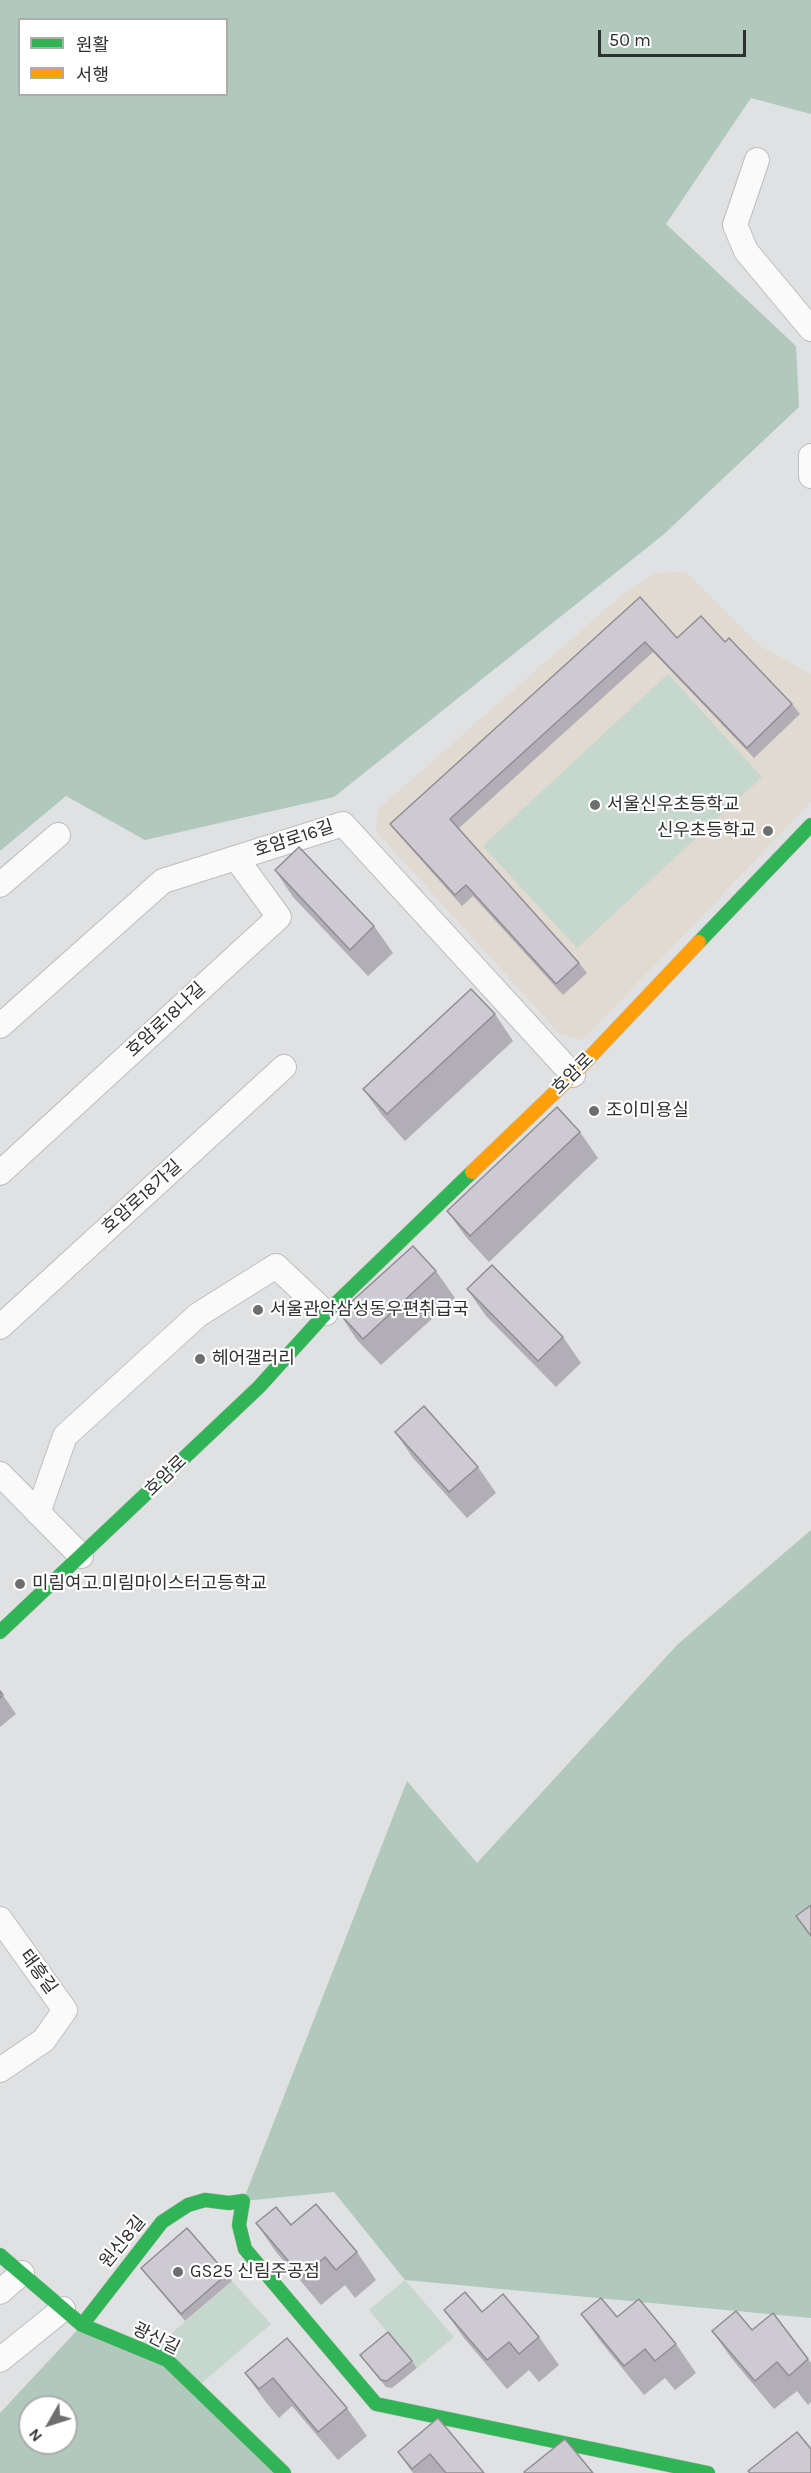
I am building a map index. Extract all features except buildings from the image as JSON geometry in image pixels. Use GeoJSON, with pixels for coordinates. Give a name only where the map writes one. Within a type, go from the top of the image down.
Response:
{"type":"FeatureCollection","features":[{"type":"Feature","properties":{"kind":"main road","name":"호암로"},"geometry":{"type":"LineString","coordinates":[[0,1632],[259,1387],[326,1313],[573,1075],[811,825]]}},
{"type":"Feature","properties":{"kind":"main road"},"geometry":{"type":"LineString","coordinates":[[778,880],[811,845]]}},
{"type":"Feature","properties":{"kind":"main road"},"geometry":{"type":"LineString","coordinates":[[541,1126],[616,1051]]}},
{"type":"Feature","properties":{"kind":"main road"},"geometry":{"type":"LineString","coordinates":[[0,1647],[30,1623],[272,1393]]}},
{"type":"Feature","properties":{"kind":"main road","name":"원신8길"},"geometry":{"type":"LineString","coordinates":[[82,2325],[162,2223],[188,2205],[205,2200],[229,2203],[243,2201],[239,2225],[243,2246],[376,2404],[708,2473]]}},
{"type":"Feature","properties":{"kind":"main road","name":"광신길"},"geometry":{"type":"LineString","coordinates":[[0,2255],[82,2325],[167,2360],[284,2473]]}},
{"type":"Feature","properties":{"kind":"street"},"geometry":{"type":"LineString","coordinates":[[758,160],[735,225],[746,251],[811,329]]}},
{"type":"Feature","properties":{"kind":"street"},"geometry":{"type":"LineString","coordinates":[[811,456],[811,476]]}},
{"type":"Feature","properties":{"kind":"street","name":"호암로16길"},"geometry":{"type":"LineString","coordinates":[[0,1026],[164,881],[343,824],[573,1075]]}},
{"type":"Feature","properties":{"kind":"street"},"geometry":{"type":"LineString","coordinates":[[0,885],[58,835]]}},
{"type":"Feature","properties":{"kind":"street","name":"호암로18나길"},"geometry":{"type":"LineString","coordinates":[[0,1173],[279,917],[236,858]]}},
{"type":"Feature","properties":{"kind":"street","name":"호암로18가길"},"geometry":{"type":"LineString","coordinates":[[0,1327],[284,1067]]}},
{"type":"Feature","properties":{"kind":"street"},"geometry":{"type":"LineString","coordinates":[[38,1513],[64,1436],[198,1315],[276,1266],[326,1313]]}},
{"type":"Feature","properties":{"kind":"street"},"geometry":{"type":"LineString","coordinates":[[0,1474],[81,1556]]}},
{"type":"Feature","properties":{"kind":"street","name":"태흥길"},"geometry":{"type":"LineString","coordinates":[[0,1919],[65,2010],[44,2040],[0,2070]]}},
{"type":"Feature","properties":{"kind":"street"},"geometry":{"type":"LineString","coordinates":[[0,2292],[22,2273]]}},
{"type":"Feature","properties":{"kind":"street"},"geometry":{"type":"LineString","coordinates":[[0,2360],[63,2309]]}},
{"type":"Feature","properties":{"kind":"shaded area","name":"서울신우초등학교"},"geometry":{"type":"Polygon","coordinates":[[[685,572],[758,645],[811,674],[811,802],[583,1040],[560,1034],[376,831],[378,809],[623,594],[655,573],[685,572]]]}},
{"type":"Feature","properties":{"kind":"shaded area"},"geometry":{"type":"Polygon","coordinates":[[[668,674],[762,777],[577,948],[483,846],[668,674]]]}},
{"type":"Feature","properties":{"kind":"shaded area"},"geometry":{"type":"Polygon","coordinates":[[[405,2280],[454,2337],[417,2368],[369,2310],[405,2280]]]}},
{"type":"Feature","properties":{"kind":"shaded area"},"geometry":{"type":"Polygon","coordinates":[[[232,2281],[271,2324],[197,2387],[150,2352],[232,2281]]]}},
{"type":"Feature","properties":{"kind":"green space"},"geometry":{"type":"Polygon","coordinates":[[[0,0],[811,0],[811,114],[751,98],[666,224],[796,346],[799,407],[663,535],[334,797],[145,840],[66,796],[0,851],[0,0]]]}},
{"type":"Feature","properties":{"kind":"green space"},"geometry":{"type":"Polygon","coordinates":[[[811,1530],[811,2318],[405,2280],[334,2192],[243,2201],[407,1781],[477,1863],[678,1644],[811,1530]]]}},
{"type":"Feature","properties":{"kind":"green space"},"geometry":{"type":"Polygon","coordinates":[[[82,2325],[150,2352],[284,2473],[0,2473],[0,2413],[82,2325]]]}},
{"type":"Feature","properties":{"kind":"traffic: fast"},"geometry":{"type":"LineString","coordinates":[[699,942],[811,825]]}},
{"type":"Feature","properties":{"kind":"traffic: fast"},"geometry":{"type":"LineString","coordinates":[[0,1632],[259,1387],[326,1313],[472,1172]]}},
{"type":"Feature","properties":{"kind":"traffic: fast"},"geometry":{"type":"LineString","coordinates":[[82,2325],[162,2222],[188,2205],[205,2200],[229,2203],[243,2201],[239,2225],[245,2249],[376,2404],[708,2473]]}},
{"type":"Feature","properties":{"kind":"traffic: fast"},"geometry":{"type":"LineString","coordinates":[[0,2255],[82,2325],[167,2360],[284,2473]]}},
{"type":"Feature","properties":{"kind":"traffic: slow"},"geometry":{"type":"LineString","coordinates":[[472,1172],[573,1075],[699,942]]}},
{"type":"Feature","properties":{"kind":"place","name":"서울신우초등학교"},"geometry":{"type":"Point","coordinates":[595,805]}},
{"type":"Feature","properties":{"kind":"place","name":"신우초등학교"},"geometry":{"type":"Point","coordinates":[768,831]}},
{"type":"Feature","properties":{"kind":"place","name":"조이미용실"},"geometry":{"type":"Point","coordinates":[594,1111]}},
{"type":"Feature","properties":{"kind":"place","name":"서울관악삼성동우편취급국"},"geometry":{"type":"Point","coordinates":[258,1310]}},
{"type":"Feature","properties":{"kind":"place","name":"헤어갤러리"},"geometry":{"type":"Point","coordinates":[200,1359]}},
{"type":"Feature","properties":{"kind":"place","name":"미림여고.미림마이스터고등학교"},"geometry":{"type":"Point","coordinates":[20,1584]}},
{"type":"Feature","properties":{"kind":"place","name":"GS25 신림주공점"},"geometry":{"type":"Point","coordinates":[178,2272]}}]}
